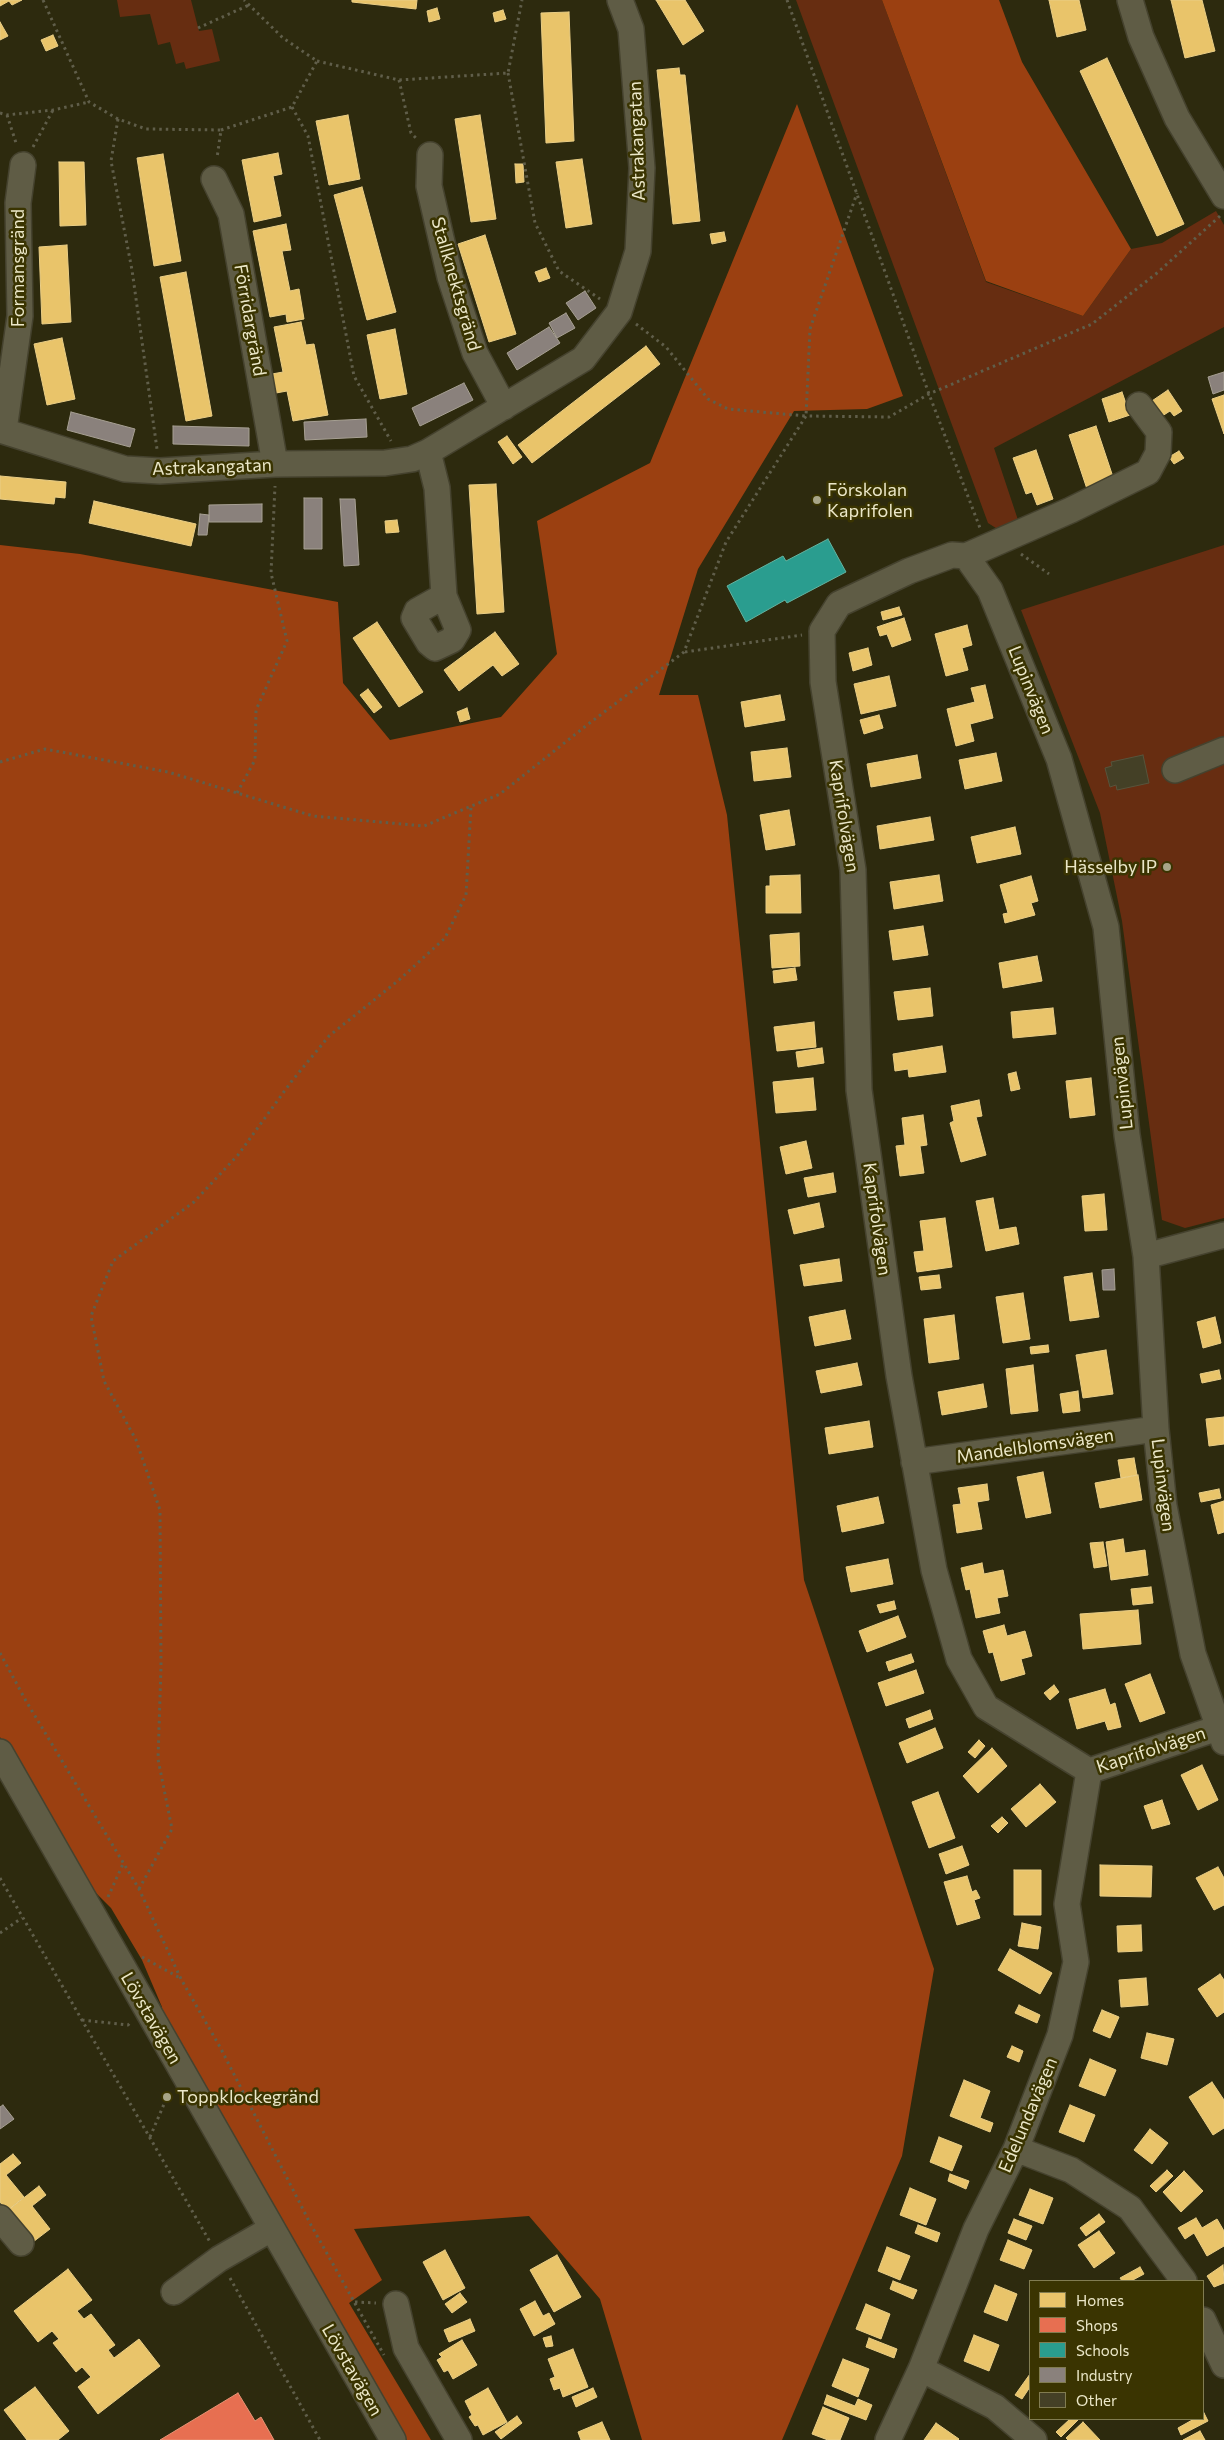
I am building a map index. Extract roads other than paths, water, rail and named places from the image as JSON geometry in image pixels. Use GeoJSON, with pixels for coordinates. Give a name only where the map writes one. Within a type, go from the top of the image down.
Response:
{"type":"FeatureCollection","features":[{"type":"Feature","properties":{"kind":"street","name":"Astrakangatan"},"geometry":{"type":"LineString","coordinates":[[2,430],[125,469],[160,471],[276,464],[385,463],[428,452],[583,359],[619,312],[638,251],[642,168],[631,29],[620,0]]}},
{"type":"Feature","properties":{"kind":"street"},"geometry":{"type":"LineString","coordinates":[[1130,0],[1142,37],[1177,118],[1224,196]]}},
{"type":"Feature","properties":{"kind":"street","name":"Stallknektsgränd"},"geometry":{"type":"LineString","coordinates":[[430,155],[429,186],[450,278],[475,353],[504,407]]}},
{"type":"Feature","properties":{"kind":"street","name":"Formansgränd"},"geometry":{"type":"LineString","coordinates":[[2,430],[20,316],[18,203],[23,165]]}},
{"type":"Feature","properties":{"kind":"street","name":"Förridargränd"},"geometry":{"type":"LineString","coordinates":[[214,179],[231,214],[276,464]]}},
{"type":"Feature","properties":{"kind":"street"},"geometry":{"type":"LineString","coordinates":[[966,556],[1071,510],[1148,472],[1158,453],[1159,432],[1139,405]]}},
{"type":"Feature","properties":{"kind":"street"},"geometry":{"type":"LineString","coordinates":[[428,452],[437,488],[444,596]]}},
{"type":"Feature","properties":{"kind":"street","name":"Kaprifolvägen"},"geometry":{"type":"LineString","coordinates":[[966,556],[952,556],[909,571],[839,604],[822,631],[823,682],[853,870],[859,1090],[899,1376],[934,1570],[960,1658],[986,1707],[1089,1771],[1221,1735]]}},
{"type":"Feature","properties":{"kind":"street","name":"Lupinvägen"},"geometry":{"type":"LineString","coordinates":[[966,556],[990,590],[1059,759],[1106,927],[1127,1135],[1146,1256],[1156,1429],[1164,1506],[1193,1654],[1221,1735]]}},
{"type":"Feature","properties":{"kind":"street"},"geometry":{"type":"LineString","coordinates":[[1175,770],[1224,750]]}},
{"type":"Feature","properties":{"kind":"street"},"geometry":{"type":"LineString","coordinates":[[1146,1256],[1224,1235]]}},
{"type":"Feature","properties":{"kind":"street","name":"Mandelblomsvägen"},"geometry":{"type":"LineString","coordinates":[[914,1462],[1156,1429]]}},
{"type":"Feature","properties":{"kind":"street","name":"Lövstavägen"},"geometry":{"type":"LineString","coordinates":[[0,1752],[376,2440]]}},
{"type":"Feature","properties":{"kind":"street","name":"Edelundavägen"},"geometry":{"type":"LineString","coordinates":[[888,2440],[921,2369],[976,2229],[1016,2149],[1060,2035],[1076,1962],[1068,1904],[1089,1771]]}},
{"type":"Feature","properties":{"kind":"street","name":"Lövstavägen"},"geometry":{"type":"LineString","coordinates":[[0,1778],[264,2233],[393,2440]]}},
{"type":"Feature","properties":{"kind":"street"},"geometry":{"type":"LineString","coordinates":[[1016,2149],[1071,2170],[1130,2208],[1183,2280]]}},
{"type":"Feature","properties":{"kind":"street"},"geometry":{"type":"LineString","coordinates":[[0,2218],[21,2243]]}},
{"type":"Feature","properties":{"kind":"street"},"geometry":{"type":"LineString","coordinates":[[174,2292],[219,2258],[264,2233]]}},
{"type":"Feature","properties":{"kind":"street"},"geometry":{"type":"LineString","coordinates":[[396,2304],[406,2348],[459,2440]]}},
{"type":"Feature","properties":{"kind":"street"},"geometry":{"type":"LineString","coordinates":[[1204,2322],[1224,2365]]}},
{"type":"Feature","properties":{"kind":"street"},"geometry":{"type":"LineString","coordinates":[[921,2369],[995,2407],[1034,2440]]}},
{"type":"Feature","properties":{"kind":"place","name":"Förskolan Kaprifolen"},"geometry":{"type":"Point","coordinates":[817,500]}},
{"type":"Feature","properties":{"kind":"place","name":"Hässelby IP"},"geometry":{"type":"Point","coordinates":[1167,867]}},
{"type":"Feature","properties":{"kind":"place","name":"Toppklockegränd"},"geometry":{"type":"Point","coordinates":[167,2097]}}]}
